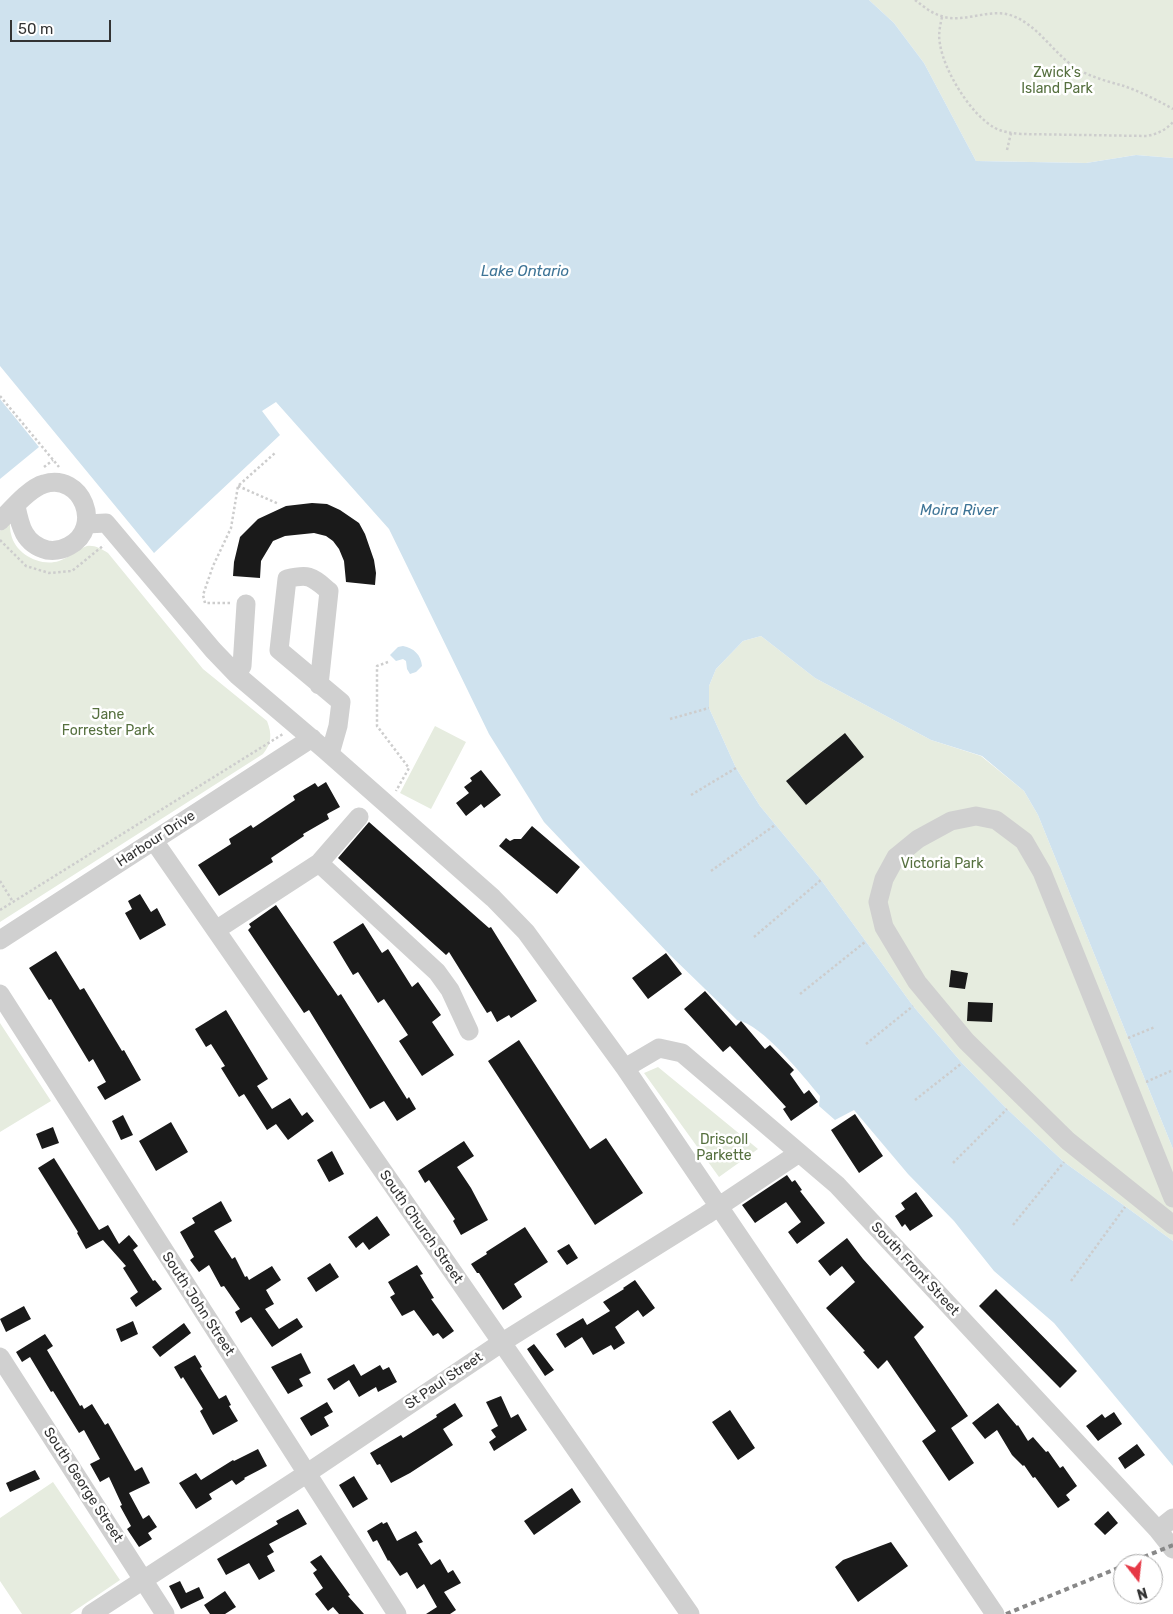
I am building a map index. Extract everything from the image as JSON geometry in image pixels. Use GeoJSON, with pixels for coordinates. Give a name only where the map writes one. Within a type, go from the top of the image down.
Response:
{"type":"FeatureCollection","features":[{"type":"Feature","properties":{"kind":"street"},"geometry":{"type":"LineString","coordinates":[[0,521],[34,488],[55,482],[66,485],[77,492],[84,501],[87,511],[87,524],[82,534],[74,543],[63,549],[39,548],[29,541],[22,530],[16,506]]}},
{"type":"Feature","properties":{"kind":"street"},"geometry":{"type":"LineString","coordinates":[[87,524],[106,523],[213,650],[237,675],[312,738],[493,898],[526,932],[625,1068],[718,1208],[995,1614]]}},
{"type":"Feature","properties":{"kind":"street"},"geometry":{"type":"LineString","coordinates":[[319,685],[329,591],[311,576],[300,576],[288,579],[279,650],[319,685],[341,702],[338,726],[330,754]]}},
{"type":"Feature","properties":{"kind":"street"},"geometry":{"type":"LineString","coordinates":[[237,675],[242,666],[246,604]]}},
{"type":"Feature","properties":{"kind":"street","name":"Harbour Drive"},"geometry":{"type":"LineString","coordinates":[[0,940],[312,738]]}},
{"type":"Feature","properties":{"kind":"street"},"geometry":{"type":"LineString","coordinates":[[1173,1198],[1042,872],[1024,841],[996,820],[976,816],[951,821],[918,839],[896,857],[884,879],[878,902],[884,927],[917,982],[966,1041],[1068,1141],[1173,1225]]}},
{"type":"Feature","properties":{"kind":"street"},"geometry":{"type":"LineString","coordinates":[[216,930],[319,863],[359,817]]}},
{"type":"Feature","properties":{"kind":"street","name":"South Church Street"},"geometry":{"type":"LineString","coordinates":[[154,841],[690,1614]]}},
{"type":"Feature","properties":{"kind":"street"},"geometry":{"type":"LineString","coordinates":[[319,863],[437,972],[450,990],[470,1031]]}},
{"type":"Feature","properties":{"kind":"street","name":"South John Street"},"geometry":{"type":"LineString","coordinates":[[0,994],[397,1614]]}},
{"type":"Feature","properties":{"kind":"street","name":"South Front Street"},"geometry":{"type":"LineString","coordinates":[[625,1068],[659,1048],[682,1053],[837,1185],[1158,1530],[1173,1549]]}},
{"type":"Feature","properties":{"kind":"street","name":"St Paul Street"},"geometry":{"type":"LineString","coordinates":[[92,1614],[501,1343],[718,1208],[799,1153]]}},
{"type":"Feature","properties":{"kind":"street","name":"South George Street"},"geometry":{"type":"LineString","coordinates":[[0,1357],[165,1614]]}},
{"type":"Feature","properties":{"kind":"street"},"geometry":{"type":"LineString","coordinates":[[1158,1530],[1173,1518]]}},
{"type":"Feature","properties":{"kind":"path"},"geometry":{"type":"LineString","coordinates":[[915,0],[928,10],[942,17],[953,18],[998,13],[1011,15],[1024,21],[1043,37],[1065,60],[1080,71],[1098,79],[1145,94],[1173,109]]}},
{"type":"Feature","properties":{"kind":"path"},"geometry":{"type":"LineString","coordinates":[[942,17],[939,36],[940,46],[954,80],[978,116],[994,127],[1010,133],[1147,136],[1162,130],[1173,122]]}},
{"type":"Feature","properties":{"kind":"path"},"geometry":{"type":"LineString","coordinates":[[1006,150],[1010,133]]}},
{"type":"Feature","properties":{"kind":"path"},"geometry":{"type":"LineString","coordinates":[[0,396],[53,460]]}},
{"type":"Feature","properties":{"kind":"path"},"geometry":{"type":"LineString","coordinates":[[246,604],[205,603],[202,595],[231,528],[238,486],[275,453]]}},
{"type":"Feature","properties":{"kind":"path"},"geometry":{"type":"LineString","coordinates":[[238,486],[279,504]]}},
{"type":"Feature","properties":{"kind":"path"},"geometry":{"type":"LineString","coordinates":[[388,662],[377,666],[377,726],[408,768],[388,805]]}},
{"type":"Feature","properties":{"kind":"path"},"geometry":{"type":"LineString","coordinates":[[670,719],[709,708]]}},
{"type":"Feature","properties":{"kind":"path"},"geometry":{"type":"LineString","coordinates":[[0,910],[283,734]]}},
{"type":"Feature","properties":{"kind":"path"},"geometry":{"type":"LineString","coordinates":[[691,795],[736,768]]}},
{"type":"Feature","properties":{"kind":"path"},"geometry":{"type":"LineString","coordinates":[[711,871],[775,825]]}},
{"type":"Feature","properties":{"kind":"path"},"geometry":{"type":"LineString","coordinates":[[754,937],[821,880]]}},
{"type":"Feature","properties":{"kind":"path"},"geometry":{"type":"LineString","coordinates":[[0,881],[13,902]]}},
{"type":"Feature","properties":{"kind":"path"},"geometry":{"type":"LineString","coordinates":[[800,994],[865,942]]}},
{"type":"Feature","properties":{"kind":"path"},"geometry":{"type":"LineString","coordinates":[[866,1044],[913,1006]]}},
{"type":"Feature","properties":{"kind":"path"},"geometry":{"type":"LineString","coordinates":[[1128,1038],[1155,1027]]}},
{"type":"Feature","properties":{"kind":"path"},"geometry":{"type":"LineString","coordinates":[[915,1100],[962,1063]]}},
{"type":"Feature","properties":{"kind":"path"},"geometry":{"type":"LineString","coordinates":[[1146,1082],[1173,1070]]}},
{"type":"Feature","properties":{"kind":"path"},"geometry":{"type":"LineString","coordinates":[[953,1164],[1008,1110]]}},
{"type":"Feature","properties":{"kind":"path"},"geometry":{"type":"LineString","coordinates":[[1013,1225],[1064,1162]]}},
{"type":"Feature","properties":{"kind":"path"},"geometry":{"type":"LineString","coordinates":[[1071,1282],[1125,1207]]}},
{"type":"Feature","properties":{"kind":"green space","name":"Zwick's Island Park"},"geometry":{"type":"Polygon","coordinates":[[[869,0],[1173,0],[1173,158],[1136,155],[1086,163],[976,161],[924,63],[894,23],[869,0]]]}},
{"type":"Feature","properties":{"kind":"green space","name":"Jane Forrester Park"},"geometry":{"type":"Polygon","coordinates":[[[10,523],[13,541],[18,548],[29,557],[37,560],[44,562],[59,561],[87,546],[95,547],[108,553],[203,669],[267,721],[270,738],[263,754],[0,922],[0,531],[10,523]]]}},
{"type":"Feature","properties":{"kind":"green space","name":"Victoria Park"},"geometry":{"type":"Polygon","coordinates":[[[761,636],[815,678],[931,740],[981,756],[1024,791],[1038,815],[1173,1149],[1173,1241],[1064,1162],[1007,1109],[962,1063],[913,1006],[821,880],[760,806],[736,768],[709,708],[709,686],[716,669],[743,641],[761,636]]]}},
{"type":"Feature","properties":{"kind":"green space"},"geometry":{"type":"Polygon","coordinates":[[[435,726],[466,742],[431,809],[400,793],[435,726]]]}},
{"type":"Feature","properties":{"kind":"green space"},"geometry":{"type":"Polygon","coordinates":[[[0,1023],[51,1101],[0,1132],[0,1023]]]}},
{"type":"Feature","properties":{"kind":"green space","name":"Driscoll Parkette"},"geometry":{"type":"Polygon","coordinates":[[[658,1067],[758,1149],[719,1177],[644,1073],[658,1067]]]}},
{"type":"Feature","properties":{"kind":"green space"},"geometry":{"type":"Polygon","coordinates":[[[53,1482],[120,1580],[70,1614],[22,1614],[0,1581],[0,1518],[53,1482]]]}},
{"type":"Feature","properties":{"kind":"water"},"geometry":{"type":"Polygon","coordinates":[[[0,0],[869,0],[894,23],[924,63],[976,161],[1086,163],[1136,155],[1173,158],[1173,1149],[1038,815],[1024,791],[982,756],[931,740],[815,678],[761,636],[743,641],[716,669],[709,686],[709,708],[736,768],[760,806],[821,880],[913,1006],[962,1063],[1007,1109],[1064,1162],[1173,1241],[1173,1466],[1054,1323],[994,1271],[954,1221],[908,1174],[854,1110],[835,1120],[819,1106],[820,1096],[782,1052],[758,1031],[737,1020],[669,954],[544,822],[489,734],[389,529],[276,402],[262,411],[280,435],[154,553],[0,366],[0,0]]]}},
{"type":"Feature","properties":{"kind":"water"},"geometry":{"type":"Polygon","coordinates":[[[0,399],[39,447],[0,479],[0,399]]]}},
{"type":"Feature","properties":{"kind":"water"},"geometry":{"type":"Polygon","coordinates":[[[403,646],[414,650],[420,659],[422,666],[416,672],[410,674],[406,661],[403,659],[396,661],[390,655],[398,647],[403,646]]]}},
{"type":"Feature","properties":{"kind":"building"},"geometry":{"type":"Polygon","coordinates":[[[312,503],[327,504],[359,523],[374,560],[375,585],[346,582],[344,561],[339,549],[326,536],[314,533],[285,536],[273,541],[261,561],[260,578],[233,576],[240,537],[258,519],[286,506],[312,503]]]}},
{"type":"Feature","properties":{"kind":"building"},"geometry":{"type":"Polygon","coordinates":[[[845,733],[864,757],[806,805],[786,781],[845,733]]]}},
{"type":"Feature","properties":{"kind":"building"},"geometry":{"type":"Polygon","coordinates":[[[481,770],[501,795],[484,808],[481,804],[466,816],[456,803],[469,793],[464,787],[472,781],[470,778],[481,770]]]}},
{"type":"Feature","properties":{"kind":"building"},"geometry":{"type":"Polygon","coordinates":[[[326,782],[340,807],[327,814],[329,819],[303,834],[304,836],[271,858],[273,862],[219,896],[198,865],[231,844],[229,839],[251,825],[253,828],[295,800],[293,796],[315,783],[318,787],[326,782]]]}},
{"type":"Feature","properties":{"kind":"building"},"geometry":{"type":"Polygon","coordinates":[[[369,822],[489,928],[491,927],[537,1001],[511,1018],[509,1015],[497,1022],[491,1011],[487,1013],[449,952],[446,955],[338,858],[369,822]]]}},
{"type":"Feature","properties":{"kind":"building"},"geometry":{"type":"Polygon","coordinates":[[[532,826],[580,867],[557,894],[499,846],[506,838],[510,841],[521,839],[532,826]]]}},
{"type":"Feature","properties":{"kind":"building"},"geometry":{"type":"Polygon","coordinates":[[[140,894],[151,912],[157,908],[166,925],[140,940],[125,913],[132,909],[128,901],[140,894]]]}},
{"type":"Feature","properties":{"kind":"building"},"geometry":{"type":"Polygon","coordinates":[[[276,905],[338,996],[341,994],[407,1099],[409,1097],[416,1109],[397,1121],[384,1101],[370,1109],[309,1010],[304,1013],[248,930],[251,927],[249,924],[276,905]]]}},
{"type":"Feature","properties":{"kind":"building"},"geometry":{"type":"Polygon","coordinates":[[[363,923],[382,953],[388,949],[412,987],[418,982],[441,1015],[432,1022],[454,1055],[422,1076],[399,1041],[408,1035],[384,999],[378,1003],[358,972],[353,975],[333,942],[363,923]]]}},
{"type":"Feature","properties":{"kind":"building"},"geometry":{"type":"Polygon","coordinates":[[[56,951],[80,990],[84,988],[141,1080],[105,1100],[97,1087],[106,1082],[93,1059],[89,1062],[51,999],[49,1000],[29,968],[56,951]]]}},
{"type":"Feature","properties":{"kind":"building"},"geometry":{"type":"Polygon","coordinates":[[[666,953],[682,974],[648,999],[632,978],[666,953]]]}},
{"type":"Feature","properties":{"kind":"building"},"geometry":{"type":"Polygon","coordinates":[[[951,970],[968,973],[965,989],[949,987],[951,970]]]}},
{"type":"Feature","properties":{"kind":"building"},"geometry":{"type":"Polygon","coordinates":[[[705,991],[736,1026],[741,1021],[765,1049],[770,1045],[794,1070],[790,1074],[804,1094],[809,1090],[818,1102],[791,1121],[783,1109],[786,1107],[730,1046],[723,1052],[684,1009],[705,991]]]}},
{"type":"Feature","properties":{"kind":"building"},"geometry":{"type":"Polygon","coordinates":[[[968,1002],[993,1003],[992,1022],[967,1021],[968,1002]]]}},
{"type":"Feature","properties":{"kind":"building"},"geometry":{"type":"Polygon","coordinates":[[[226,1010],[268,1079],[257,1086],[272,1109],[290,1098],[302,1116],[307,1112],[314,1121],[288,1140],[276,1124],[267,1130],[244,1094],[239,1097],[221,1068],[225,1066],[211,1044],[206,1047],[195,1029],[226,1010]]]}},
{"type":"Feature","properties":{"kind":"building"},"geometry":{"type":"Polygon","coordinates":[[[519,1040],[590,1149],[606,1138],[643,1193],[595,1225],[488,1061],[519,1040]]]}},
{"type":"Feature","properties":{"kind":"building"},"geometry":{"type":"Polygon","coordinates":[[[855,1114],[883,1156],[859,1173],[831,1130],[855,1114]]]}},
{"type":"Feature","properties":{"kind":"building"},"geometry":{"type":"Polygon","coordinates":[[[123,1115],[133,1135],[121,1140],[112,1121],[123,1115]]]}},
{"type":"Feature","properties":{"kind":"building"},"geometry":{"type":"Polygon","coordinates":[[[171,1122],[188,1152],[156,1171],[139,1141],[171,1122]]]}},
{"type":"Feature","properties":{"kind":"building"},"geometry":{"type":"Polygon","coordinates":[[[53,1127],[59,1143],[42,1149],[36,1134],[53,1127]]]}},
{"type":"Feature","properties":{"kind":"building"},"geometry":{"type":"Polygon","coordinates":[[[464,1141],[474,1156],[457,1167],[488,1220],[461,1235],[453,1221],[455,1219],[429,1180],[425,1183],[418,1171],[464,1141]]]}},
{"type":"Feature","properties":{"kind":"building"},"geometry":{"type":"Polygon","coordinates":[[[332,1151],[344,1174],[329,1182],[317,1160],[332,1151]]]}},
{"type":"Feature","properties":{"kind":"building"},"geometry":{"type":"Polygon","coordinates":[[[54,1158],[99,1230],[108,1225],[119,1244],[129,1235],[138,1246],[133,1250],[153,1281],[155,1280],[162,1289],[136,1307],[130,1298],[138,1292],[123,1268],[126,1266],[103,1240],[86,1249],[78,1232],[38,1168],[54,1158]]]}},
{"type":"Feature","properties":{"kind":"building"},"geometry":{"type":"Polygon","coordinates":[[[787,1175],[792,1182],[795,1180],[802,1190],[800,1191],[825,1223],[797,1244],[788,1232],[801,1222],[786,1202],[755,1223],[742,1205],[787,1175]]]}},
{"type":"Feature","properties":{"kind":"building"},"geometry":{"type":"Polygon","coordinates":[[[916,1192],[933,1216],[910,1231],[905,1224],[902,1227],[895,1216],[905,1209],[901,1203],[916,1192]]]}},
{"type":"Feature","properties":{"kind":"building"},"geometry":{"type":"Polygon","coordinates":[[[221,1201],[232,1221],[214,1231],[232,1259],[235,1257],[245,1277],[247,1276],[249,1280],[272,1266],[281,1280],[266,1290],[274,1304],[265,1309],[279,1329],[297,1318],[303,1327],[272,1347],[251,1317],[241,1323],[235,1312],[240,1309],[224,1286],[221,1287],[209,1265],[199,1272],[190,1260],[194,1257],[180,1232],[195,1223],[192,1218],[221,1201]]]}},
{"type":"Feature","properties":{"kind":"building"},"geometry":{"type":"Polygon","coordinates":[[[377,1216],[390,1235],[369,1250],[363,1242],[356,1248],[348,1237],[377,1216]]]}},
{"type":"Feature","properties":{"kind":"building"},"geometry":{"type":"Polygon","coordinates":[[[525,1227],[548,1262],[514,1284],[522,1297],[503,1310],[471,1264],[525,1227]]]}},
{"type":"Feature","properties":{"kind":"building"},"geometry":{"type":"Polygon","coordinates":[[[847,1238],[863,1259],[924,1327],[914,1337],[968,1416],[951,1428],[974,1463],[949,1481],[922,1441],[936,1431],[887,1360],[878,1369],[863,1352],[865,1351],[826,1308],[855,1282],[842,1266],[830,1276],[818,1261],[847,1238]]]}},
{"type":"Feature","properties":{"kind":"building"},"geometry":{"type":"Polygon","coordinates":[[[569,1244],[578,1258],[567,1265],[557,1251],[569,1244]]]}},
{"type":"Feature","properties":{"kind":"building"},"geometry":{"type":"Polygon","coordinates":[[[330,1263],[339,1277],[316,1292],[307,1278],[330,1263]]]}},
{"type":"Feature","properties":{"kind":"building"},"geometry":{"type":"Polygon","coordinates":[[[417,1265],[423,1274],[420,1275],[434,1298],[431,1299],[454,1331],[443,1339],[438,1333],[433,1336],[414,1310],[402,1316],[390,1297],[395,1294],[388,1282],[417,1265]]]}},
{"type":"Feature","properties":{"kind":"building"},"geometry":{"type":"Polygon","coordinates":[[[635,1280],[655,1308],[643,1317],[638,1310],[615,1327],[625,1343],[614,1350],[611,1345],[593,1355],[582,1337],[565,1348],[556,1334],[583,1318],[587,1325],[610,1311],[603,1302],[635,1280]]]}},
{"type":"Feature","properties":{"kind":"building"},"geometry":{"type":"Polygon","coordinates":[[[996,1289],[1077,1371],[1060,1388],[979,1306],[996,1289]]]}},
{"type":"Feature","properties":{"kind":"building"},"geometry":{"type":"Polygon","coordinates":[[[24,1306],[31,1319],[6,1332],[0,1319],[24,1306]]]}},
{"type":"Feature","properties":{"kind":"building"},"geometry":{"type":"Polygon","coordinates":[[[133,1321],[138,1334],[121,1342],[116,1329],[133,1321]]]}},
{"type":"Feature","properties":{"kind":"building"},"geometry":{"type":"Polygon","coordinates":[[[184,1323],[191,1333],[160,1357],[152,1347],[184,1323]]]}},
{"type":"Feature","properties":{"kind":"building"},"geometry":{"type":"Polygon","coordinates":[[[45,1334],[53,1346],[47,1350],[80,1406],[82,1405],[84,1409],[92,1404],[105,1425],[108,1423],[135,1471],[142,1467],[150,1483],[129,1493],[143,1519],[149,1515],[157,1527],[148,1533],[152,1539],[139,1547],[127,1529],[131,1526],[120,1506],[122,1505],[109,1477],[100,1482],[90,1464],[100,1459],[84,1430],[79,1433],[30,1357],[22,1362],[16,1352],[45,1334]]]}},
{"type":"Feature","properties":{"kind":"building"},"geometry":{"type":"Polygon","coordinates":[[[534,1344],[554,1370],[545,1376],[527,1349],[534,1344]]]}},
{"type":"Feature","properties":{"kind":"building"},"geometry":{"type":"Polygon","coordinates":[[[301,1353],[311,1373],[299,1379],[303,1386],[288,1394],[271,1367],[301,1353]]]}},
{"type":"Feature","properties":{"kind":"building"},"geometry":{"type":"Polygon","coordinates":[[[195,1355],[202,1367],[200,1368],[219,1399],[226,1395],[231,1405],[229,1406],[238,1421],[213,1435],[200,1411],[203,1409],[183,1377],[181,1379],[174,1367],[195,1355]]]}},
{"type":"Feature","properties":{"kind":"building"},"geometry":{"type":"Polygon","coordinates":[[[354,1364],[361,1376],[380,1365],[383,1370],[389,1367],[397,1382],[378,1392],[376,1387],[359,1397],[349,1380],[334,1390],[327,1379],[354,1364]]]}},
{"type":"Feature","properties":{"kind":"building"},"geometry":{"type":"Polygon","coordinates":[[[501,1396],[511,1418],[518,1414],[527,1430],[494,1451],[489,1442],[496,1437],[491,1430],[498,1426],[486,1402],[501,1396]]]}},
{"type":"Feature","properties":{"kind":"building"},"geometry":{"type":"Polygon","coordinates":[[[327,1402],[333,1412],[324,1417],[329,1426],[311,1436],[300,1418],[327,1402]]]}},
{"type":"Feature","properties":{"kind":"building"},"geometry":{"type":"Polygon","coordinates":[[[455,1403],[463,1416],[443,1429],[453,1445],[391,1483],[380,1464],[377,1465],[370,1453],[401,1435],[403,1438],[437,1417],[436,1415],[455,1403]]]}},
{"type":"Feature","properties":{"kind":"building"},"geometry":{"type":"Polygon","coordinates":[[[998,1403],[1018,1425],[1028,1441],[1033,1437],[1046,1452],[1048,1451],[1060,1468],[1063,1466],[1077,1486],[1066,1495],[1070,1500],[1058,1508],[1035,1477],[1033,1478],[1024,1465],[1012,1455],[997,1430],[985,1439],[972,1423],[998,1403]]]}},
{"type":"Feature","properties":{"kind":"building"},"geometry":{"type":"Polygon","coordinates":[[[730,1410],[755,1448],[738,1460],[712,1422],[730,1410]]]}},
{"type":"Feature","properties":{"kind":"building"},"geometry":{"type":"Polygon","coordinates":[[[1114,1412],[1122,1424],[1098,1441],[1086,1426],[1102,1414],[1105,1418],[1114,1412]]]}},
{"type":"Feature","properties":{"kind":"building"},"geometry":{"type":"Polygon","coordinates":[[[1137,1444],[1145,1455],[1125,1469],[1118,1458],[1137,1444]]]}},
{"type":"Feature","properties":{"kind":"building"},"geometry":{"type":"Polygon","coordinates":[[[258,1449],[267,1466],[244,1478],[236,1485],[232,1480],[209,1494],[212,1499],[196,1509],[179,1483],[196,1473],[201,1480],[233,1460],[258,1449]]]}},
{"type":"Feature","properties":{"kind":"building"},"geometry":{"type":"Polygon","coordinates":[[[35,1470],[40,1479],[10,1492],[6,1483],[35,1470]]]}},
{"type":"Feature","properties":{"kind":"building"},"geometry":{"type":"Polygon","coordinates":[[[354,1476],[368,1499],[353,1508],[339,1485],[354,1476]]]}},
{"type":"Feature","properties":{"kind":"building"},"geometry":{"type":"Polygon","coordinates":[[[572,1488],[581,1502],[534,1535],[524,1521],[572,1488]]]}},
{"type":"Feature","properties":{"kind":"building"},"geometry":{"type":"Polygon","coordinates":[[[298,1509],[307,1524],[269,1544],[274,1552],[267,1556],[275,1571],[259,1580],[249,1563],[226,1575],[217,1559],[278,1524],[276,1521],[298,1509]]]}},
{"type":"Feature","properties":{"kind":"building"},"geometry":{"type":"Polygon","coordinates":[[[1108,1511],[1118,1523],[1105,1535],[1094,1524],[1108,1511]]]}},
{"type":"Feature","properties":{"kind":"building"},"geometry":{"type":"Polygon","coordinates":[[[382,1522],[383,1524],[387,1522],[397,1541],[416,1531],[423,1542],[418,1544],[431,1565],[440,1559],[448,1573],[453,1570],[461,1583],[444,1592],[456,1610],[450,1614],[426,1614],[437,1607],[424,1584],[417,1589],[407,1572],[400,1576],[388,1561],[377,1540],[373,1542],[367,1531],[382,1522]]]}},
{"type":"Feature","properties":{"kind":"building"},"geometry":{"type":"Polygon","coordinates":[[[891,1542],[908,1566],[858,1602],[835,1567],[843,1560],[891,1542]]]}},
{"type":"Feature","properties":{"kind":"building"},"geometry":{"type":"Polygon","coordinates":[[[321,1555],[350,1595],[348,1596],[364,1614],[339,1614],[333,1607],[328,1611],[315,1594],[323,1588],[313,1573],[317,1570],[310,1562],[321,1555]]]}},
{"type":"Feature","properties":{"kind":"building"},"geometry":{"type":"Polygon","coordinates":[[[180,1581],[186,1593],[199,1587],[204,1598],[181,1609],[169,1586],[180,1581]]]}},
{"type":"Feature","properties":{"kind":"building"},"geometry":{"type":"Polygon","coordinates":[[[225,1591],[236,1607],[225,1614],[210,1614],[204,1605],[225,1591]]]}},
{"type":"Feature","properties":{"kind":"railway"},"geometry":{"type":"LineString","coordinates":[[1151,1554],[1173,1545]]}},
{"type":"Feature","properties":{"kind":"railway"},"geometry":{"type":"LineString","coordinates":[[1006,1614],[1113,1570]]}},
{"type":"Feature","properties":{"kind":"water label","name":"Lake Ontario"},"geometry":{"type":"Point","coordinates":[525,272]}},
{"type":"Feature","properties":{"kind":"water label","name":"Moira River"},"geometry":{"type":"Point","coordinates":[959,511]}}]}
